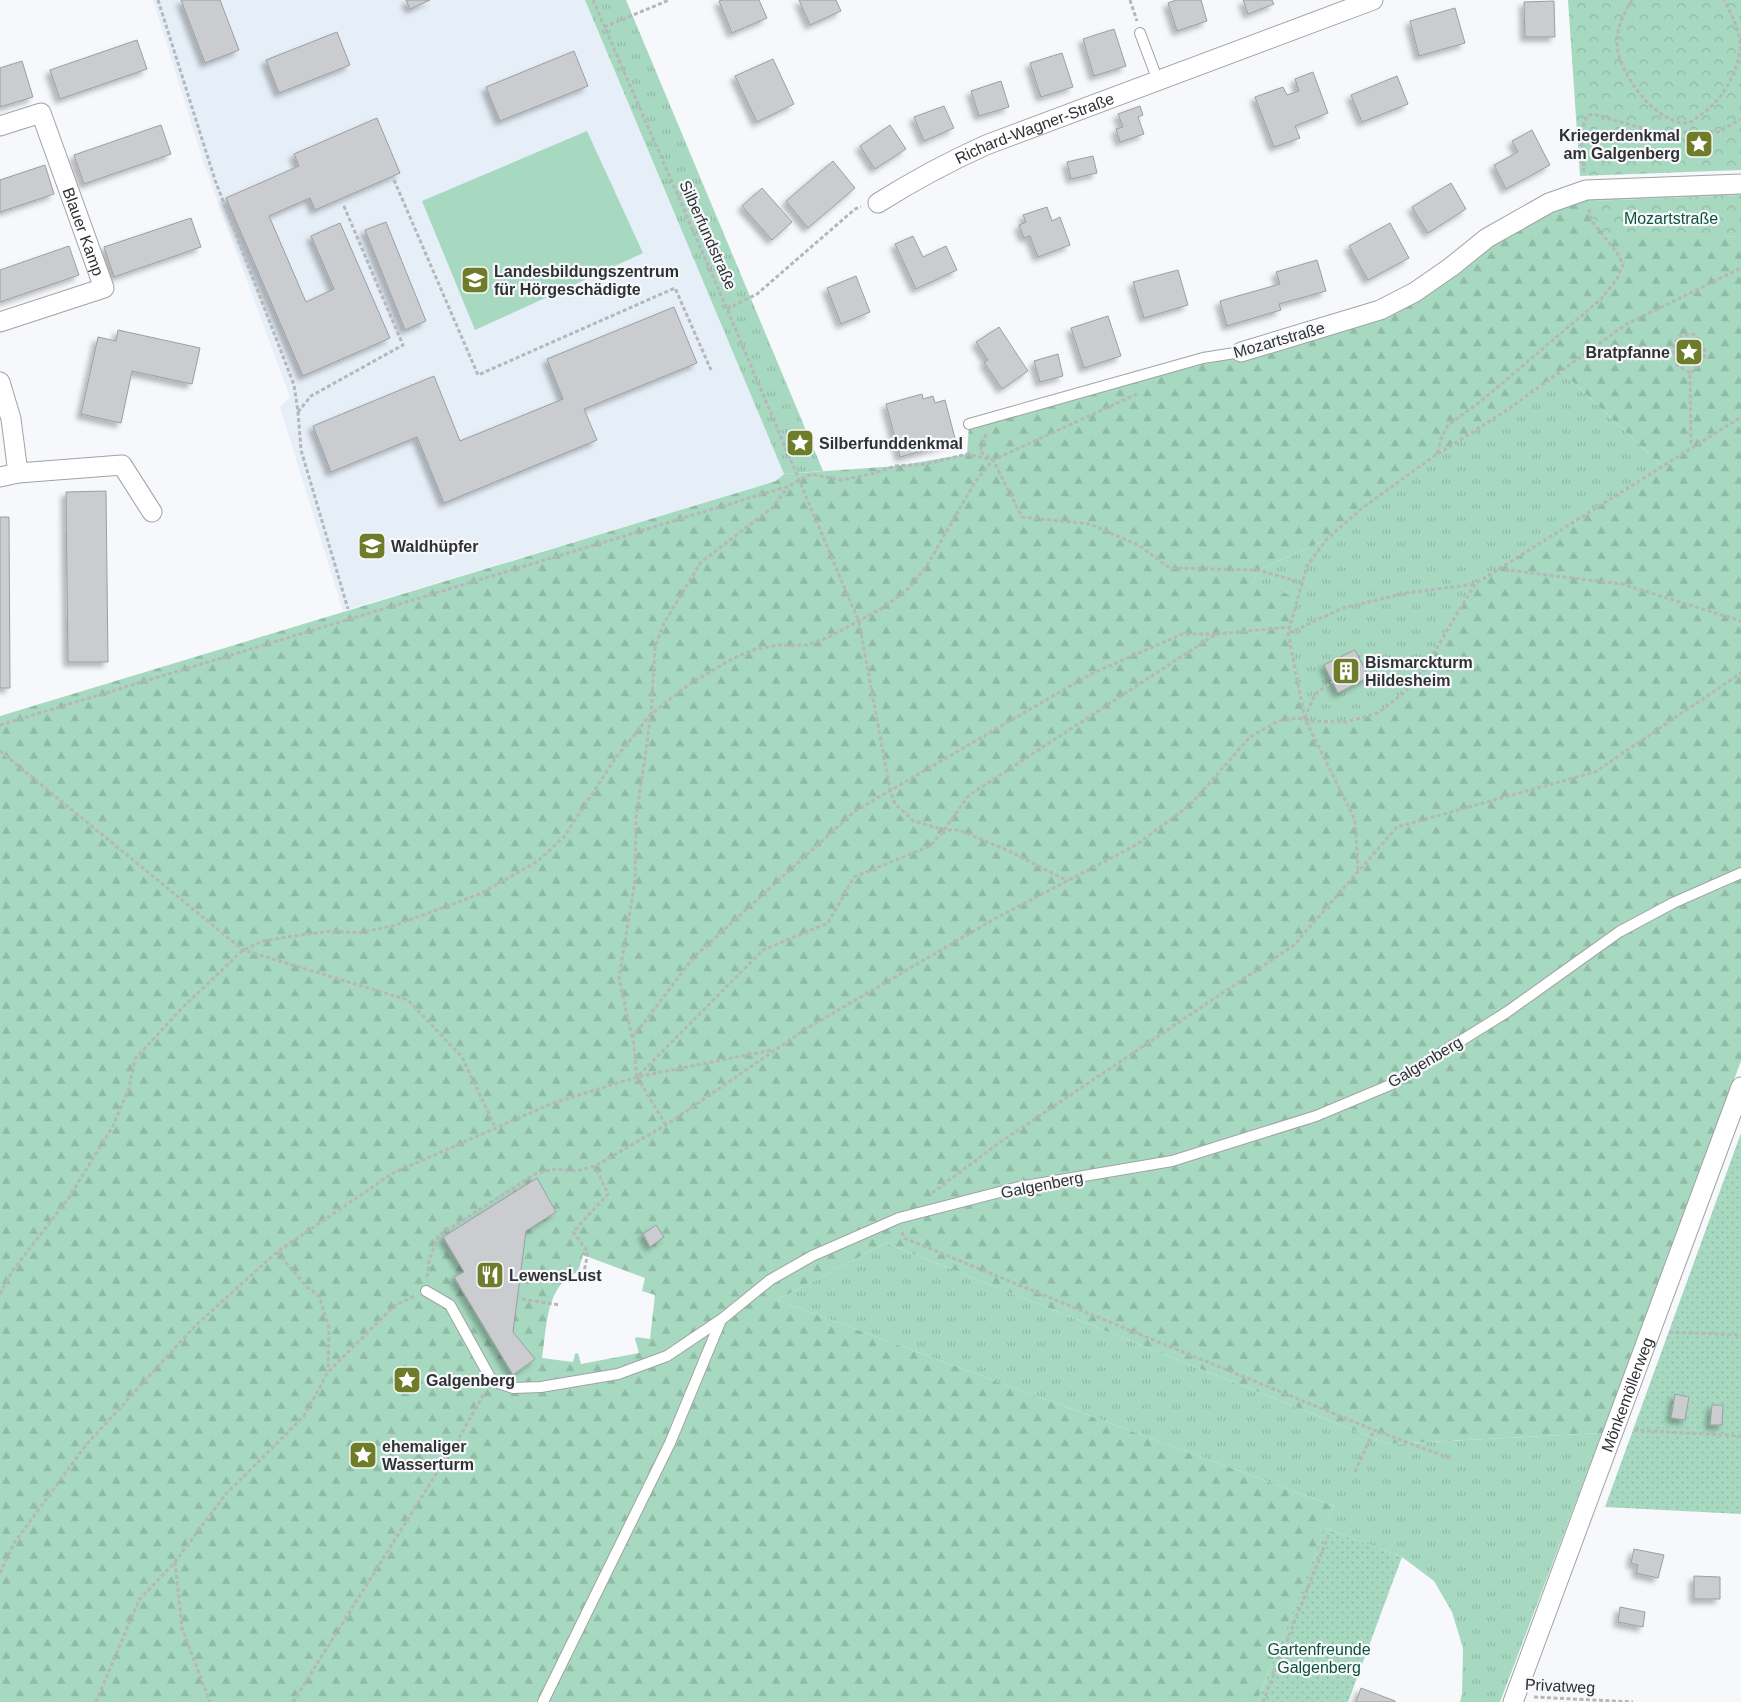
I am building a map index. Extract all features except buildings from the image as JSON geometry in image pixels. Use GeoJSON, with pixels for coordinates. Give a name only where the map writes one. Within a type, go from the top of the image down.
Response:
{"type":"FeatureCollection","features":[{"type":"Feature","properties":{"kind":"street","name":"Richard-Wagner-Straße"},"geometry":{"type":"LineString","coordinates":[[878,203],[938,166],[986,144],[1373,0]]}},
{"type":"Feature","properties":{"kind":"street","name":"Blauer Kamp"},"geometry":{"type":"LineString","coordinates":[[0,126],[41,113],[104,288],[0,322]]}},
{"type":"Feature","properties":{"kind":"street","name":"Mozartstraße"},"geometry":{"type":"LineString","coordinates":[[1241,352],[1380,310],[1415,292],[1452,267],[1487,238],[1549,203],[1586,190],[1741,184]]}},
{"type":"Feature","properties":{"kind":"street"},"geometry":{"type":"LineString","coordinates":[[0,382],[11,419],[9,475],[122,465],[152,512]]}},
{"type":"Feature","properties":{"kind":"street","name":"Mönkemöllerweg"},"geometry":{"type":"LineString","coordinates":[[1514,1699],[1741,1087]]}},
{"type":"Feature","properties":{"kind":"lane"},"geometry":{"type":"LineString","coordinates":[[1140,33],[1158,81]]}},
{"type":"Feature","properties":{"kind":"lane","name":"Mozartstraße"},"geometry":{"type":"LineString","coordinates":[[969,424],[1203,358],[1241,352]]}},
{"type":"Feature","properties":{"kind":"lane","name":"Galgenberg"},"geometry":{"type":"LineString","coordinates":[[543,1702],[670,1443],[722,1319],[770,1280],[812,1256],[899,1218],[1019,1187],[1172,1161],[1316,1116],[1390,1085],[1506,1012],[1620,932],[1673,903],[1741,873]]}},
{"type":"Feature","properties":{"kind":"lane"},"geometry":{"type":"LineString","coordinates":[[426,1290],[450,1305],[492,1381],[513,1388],[541,1387],[618,1374],[667,1356],[722,1319]]}},
{"type":"Feature","properties":{"kind":"path"},"geometry":{"type":"LineString","coordinates":[[158,0],[215,180],[294,385],[301,450],[348,609]]}},
{"type":"Feature","properties":{"kind":"path","name":"Silberfundstraße"},"geometry":{"type":"LineString","coordinates":[[593,0],[727,309],[858,622],[890,790]]}},
{"type":"Feature","properties":{"kind":"path"},"geometry":{"type":"LineString","coordinates":[[604,27],[669,0]]}},
{"type":"Feature","properties":{"kind":"path"},"geometry":{"type":"LineString","coordinates":[[1130,0],[1140,33]]}},
{"type":"Feature","properties":{"kind":"path"},"geometry":{"type":"LineString","coordinates":[[1632,0],[1620,21],[1617,44],[1622,68],[1637,92],[1658,112],[1678,122],[1688,123],[1709,110],[1725,91],[1734,72],[1740,49],[1738,33],[1733,17],[1724,0]]}},
{"type":"Feature","properties":{"kind":"path"},"geometry":{"type":"LineString","coordinates":[[1437,454],[1441,439],[1448,425],[1480,402],[1600,300],[1617,279],[1623,264],[1617,253],[1591,220],[1582,152],[1583,124],[1587,116],[1593,114],[1656,132],[1688,133],[1718,132],[1741,119]]}},
{"type":"Feature","properties":{"kind":"path"},"geometry":{"type":"LineString","coordinates":[[1688,123],[1688,133]]}},
{"type":"Feature","properties":{"kind":"path"},"geometry":{"type":"LineString","coordinates":[[394,180],[478,375],[675,288],[711,370]]}},
{"type":"Feature","properties":{"kind":"path"},"geometry":{"type":"LineString","coordinates":[[727,309],[757,294],[855,209],[878,203]]}},
{"type":"Feature","properties":{"kind":"path"},"geometry":{"type":"LineString","coordinates":[[298,412],[311,396],[403,345],[343,204]]}},
{"type":"Feature","properties":{"kind":"path"},"geometry":{"type":"LineString","coordinates":[[1358,870],[1355,820],[1305,719],[1288,633],[1307,566],[1326,540],[1362,508],[1437,454],[1507,410],[1625,325],[1741,268]]}},
{"type":"Feature","properties":{"kind":"path"},"geometry":{"type":"LineString","coordinates":[[1693,334],[1703,343],[1705,355],[1700,366],[1690,372],[1677,365],[1673,349],[1679,336],[1693,334]]}},
{"type":"Feature","properties":{"kind":"path"},"geometry":{"type":"LineString","coordinates":[[1690,372],[1691,447]]}},
{"type":"Feature","properties":{"kind":"path"},"geometry":{"type":"LineString","coordinates":[[0,1294],[13,1270],[68,1199],[113,1126],[129,1088],[135,1059],[184,1007],[243,950],[263,941],[286,937],[330,931],[359,933],[396,925],[480,894],[538,861],[564,837],[615,759],[651,714],[691,683],[732,659],[756,649],[778,645],[807,645],[829,637],[884,607],[908,589],[926,567],[975,482],[993,460],[1143,391]]}},
{"type":"Feature","properties":{"kind":"path"},"geometry":{"type":"LineString","coordinates":[[1288,633],[1343,608],[1406,593],[1475,584],[1741,417]]}},
{"type":"Feature","properties":{"kind":"path"},"geometry":{"type":"LineString","coordinates":[[969,424],[988,427],[980,452],[993,460],[1022,517],[1090,524],[1138,544],[1170,568],[1258,570],[1303,583]]}},
{"type":"Feature","properties":{"kind":"path"},"geometry":{"type":"LineString","coordinates":[[789,459],[798,445]]}},
{"type":"Feature","properties":{"kind":"path"},"geometry":{"type":"LineString","coordinates":[[0,724],[789,486],[811,474],[841,480],[872,474],[896,466],[925,464],[968,454],[993,460]]}},
{"type":"Feature","properties":{"kind":"path"},"geometry":{"type":"LineString","coordinates":[[666,1124],[637,1077],[633,1037],[619,978],[634,880],[636,819],[651,714],[655,647],[664,623],[701,562],[772,508],[789,486]]}},
{"type":"Feature","properties":{"kind":"path"},"geometry":{"type":"LineString","coordinates":[[1498,569],[1622,584],[1741,621]]}},
{"type":"Feature","properties":{"kind":"path"},"geometry":{"type":"LineString","coordinates":[[96,1702],[139,1600],[175,1562],[225,1495],[304,1416],[328,1372],[394,1306],[426,1290],[430,1261],[438,1236],[535,1174],[555,1170],[577,1171],[595,1166],[666,1124],[804,1030],[996,918],[1136,846],[1190,805],[1250,737],[1278,721],[1305,719],[1310,721],[1346,722],[1378,713],[1411,685],[1430,659],[1475,584]]}},
{"type":"Feature","properties":{"kind":"path"},"geometry":{"type":"LineString","coordinates":[[633,1037],[694,957],[855,811],[1089,675],[1182,634],[1216,634],[1290,627]]}},
{"type":"Feature","properties":{"kind":"path"},"geometry":{"type":"LineString","coordinates":[[637,1077],[763,950],[828,923],[854,877],[930,846],[968,796],[1216,634]]}},
{"type":"Feature","properties":{"kind":"path"},"geometry":{"type":"LineString","coordinates":[[930,1195],[1000,1142],[1294,945],[1396,827],[1595,772],[1741,673]]}},
{"type":"Feature","properties":{"kind":"path"},"geometry":{"type":"LineString","coordinates":[[1305,719],[1314,694],[1332,682]]}},
{"type":"Feature","properties":{"kind":"path"},"geometry":{"type":"LineString","coordinates":[[0,751],[243,950],[408,1000],[462,1057],[496,1128]]}},
{"type":"Feature","properties":{"kind":"path"},"geometry":{"type":"LineString","coordinates":[[890,790],[895,804],[914,821],[944,830],[959,830],[1010,851],[1068,881]]}},
{"type":"Feature","properties":{"kind":"path"},"geometry":{"type":"LineString","coordinates":[[0,1573],[14,1543],[86,1445],[195,1326],[277,1252],[393,1172],[553,1103],[637,1077],[774,1050]]}},
{"type":"Feature","properties":{"kind":"path"},"geometry":{"type":"LineString","coordinates":[[582,1282],[588,1252],[573,1232],[608,1194],[595,1166]]}},
{"type":"Feature","properties":{"kind":"path"},"geometry":{"type":"LineString","coordinates":[[899,1218],[904,1238],[1374,1430],[1452,1459]]}},
{"type":"Feature","properties":{"kind":"path"},"geometry":{"type":"LineString","coordinates":[[277,1252],[307,1287],[320,1296],[329,1328],[328,1372]]}},
{"type":"Feature","properties":{"kind":"path"},"geometry":{"type":"LineString","coordinates":[[522,1299],[560,1305]]}},
{"type":"Feature","properties":{"kind":"path"},"geometry":{"type":"LineString","coordinates":[[1651,1331],[1741,1335]]}},
{"type":"Feature","properties":{"kind":"path"},"geometry":{"type":"LineString","coordinates":[[293,1702],[460,1436],[492,1381]]}},
{"type":"Feature","properties":{"kind":"path"},"geometry":{"type":"LineString","coordinates":[[1616,1428],[1741,1436]]}},
{"type":"Feature","properties":{"kind":"path"},"geometry":{"type":"LineString","coordinates":[[1354,1472],[1374,1430]]}},
{"type":"Feature","properties":{"kind":"path"},"geometry":{"type":"LineString","coordinates":[[1263,1702],[1329,1534]]}},
{"type":"Feature","properties":{"kind":"path"},"geometry":{"type":"LineString","coordinates":[[175,1562],[182,1628],[210,1702]]}},
{"type":"Feature","properties":{"kind":"path","name":"Privatweg"},"geometry":{"type":"LineString","coordinates":[[1514,1699],[1633,1702]]}},
{"type":"Feature","properties":{"kind":"shaded area","name":"Landesbildungszentrum für Hörgeschädigte"},"geometry":{"type":"Polygon","coordinates":[[[153,0],[585,0],[784,474],[776,481],[343,611],[280,407],[290,397],[204,164],[153,0]]]}},
{"type":"Feature","properties":{"kind":"green space"},"geometry":{"type":"Polygon","coordinates":[[[585,0],[626,0],[823,471],[784,474],[585,0]]]}},
{"type":"Feature","properties":{"kind":"green space"},"geometry":{"type":"Polygon","coordinates":[[[1568,0],[1741,0],[1741,170],[1580,176],[1568,0]]]}},
{"type":"Feature","properties":{"kind":"green space"},"geometry":{"type":"Polygon","coordinates":[[[587,131],[643,253],[475,330],[422,201],[587,131]]]}},
{"type":"Feature","properties":{"kind":"green space","name":"Galgenberg"},"geometry":{"type":"Polygon","coordinates":[[[1741,184],[1741,195],[1590,201],[1604,235],[1656,239],[1741,236],[1741,1061],[1602,1433],[1388,1444],[886,1243],[777,1300],[1334,1506],[1257,1702],[0,1702],[0,716],[776,481],[784,474],[897,466],[967,454],[969,424],[1380,310],[1549,203],[1741,184]],[[1561,371],[1507,410],[1437,454],[1362,509],[1326,540],[1258,570],[1253,583],[1299,598],[1288,633],[1305,719],[1310,721],[1346,722],[1378,713],[1406,691],[1430,659],[1475,584],[1662,466],[1561,371]],[[583,1255],[578,1272],[567,1278],[553,1297],[547,1321],[542,1358],[573,1362],[575,1354],[578,1353],[581,1364],[639,1353],[635,1339],[636,1337],[650,1339],[655,1295],[642,1291],[645,1278],[583,1255]]]}},
{"type":"Feature","properties":{"kind":"green space","name":"Mozartstraße"},"geometry":{"type":"Polygon","coordinates":[[[1741,195],[1741,236],[1656,240],[1604,235],[1593,219],[1590,201],[1741,195]]]}},
{"type":"Feature","properties":{"kind":"green space"},"geometry":{"type":"Polygon","coordinates":[[[1561,371],[1662,466],[1475,584],[1430,659],[1406,691],[1378,713],[1346,722],[1310,721],[1305,719],[1288,633],[1253,583],[1258,570],[1326,540],[1361,509],[1437,454],[1507,410],[1561,371]]]}},
{"type":"Feature","properties":{"kind":"green space"},"geometry":{"type":"Polygon","coordinates":[[[1741,1133],[1741,1514],[1605,1507],[1741,1133]]]}},
{"type":"Feature","properties":{"kind":"green space"},"geometry":{"type":"Polygon","coordinates":[[[886,1243],[1388,1444],[1602,1433],[1500,1702],[1460,1702],[1462,1694],[1463,1648],[1452,1612],[1434,1581],[1402,1557],[1325,1528],[1334,1506],[777,1300],[886,1243]]]}},
{"type":"Feature","properties":{"kind":"green space","name":"Gartenfreunde Galgenberg"},"geometry":{"type":"Polygon","coordinates":[[[1325,1528],[1402,1557],[1348,1702],[1257,1702],[1325,1528]]]}},
{"type":"Feature","properties":{"kind":"place","name":"Kriegerdenkmal am Galgenberg"},"geometry":{"type":"Point","coordinates":[1699,144]}},
{"type":"Feature","properties":{"kind":"place","name":"Landesbildungszentrum für Hörgeschädigte"},"geometry":{"type":"Point","coordinates":[475,280]}},
{"type":"Feature","properties":{"kind":"place","name":"Bratpfanne"},"geometry":{"type":"Point","coordinates":[1689,352]}},
{"type":"Feature","properties":{"kind":"place","name":"Silberfunddenkmal"},"geometry":{"type":"Point","coordinates":[800,443]}},
{"type":"Feature","properties":{"kind":"place","name":"Waldhüpfer"},"geometry":{"type":"Point","coordinates":[372,546]}},
{"type":"Feature","properties":{"kind":"place","name":"Bismarckturm Hildesheim"},"geometry":{"type":"Point","coordinates":[1346,671]}},
{"type":"Feature","properties":{"kind":"place","name":"LewensLust"},"geometry":{"type":"Point","coordinates":[490,1275]}},
{"type":"Feature","properties":{"kind":"place","name":"Galgenberg"},"geometry":{"type":"Point","coordinates":[407,1380]}},
{"type":"Feature","properties":{"kind":"place","name":"ehemaliger Wasserturm"},"geometry":{"type":"Point","coordinates":[363,1455]}}]}
